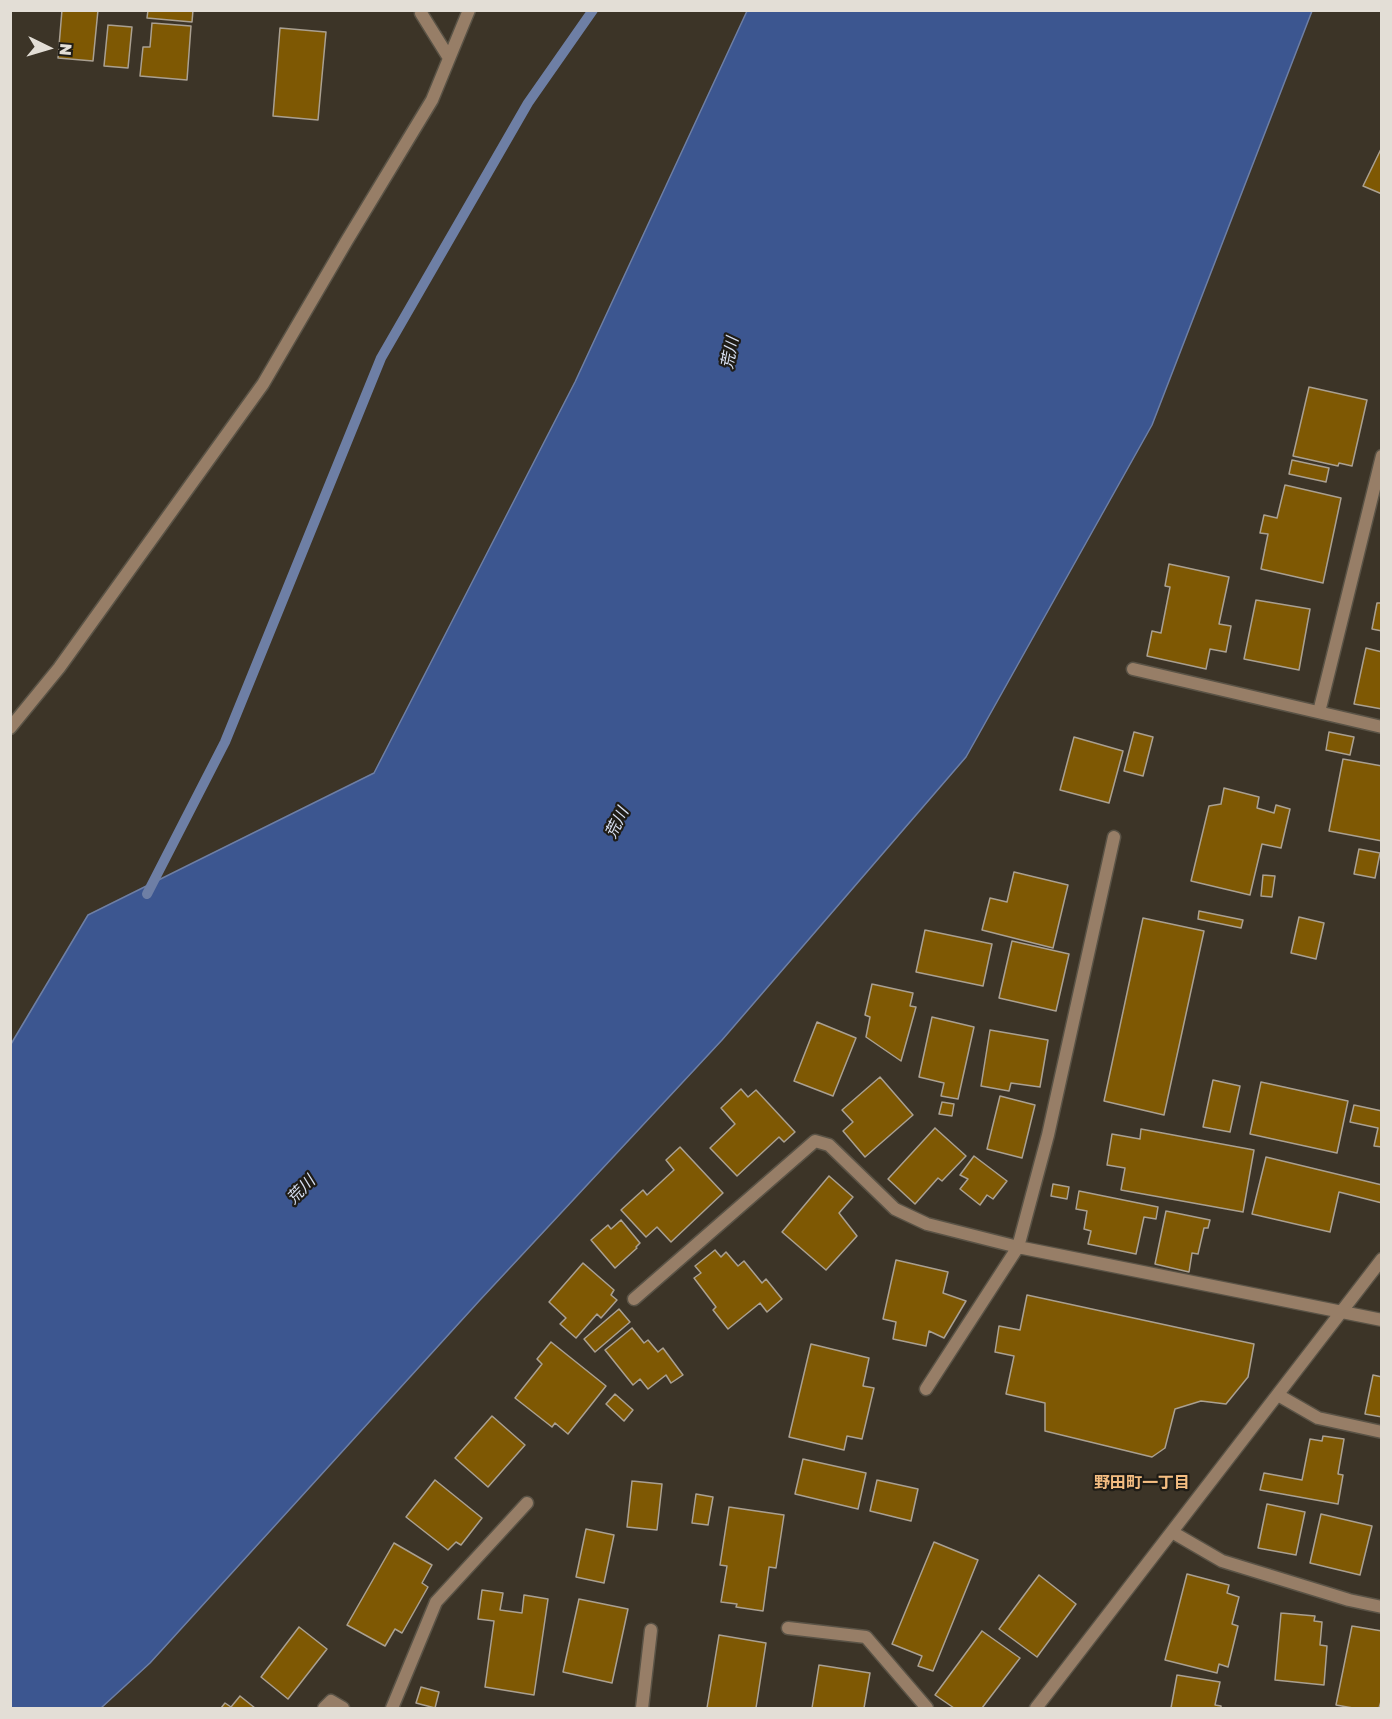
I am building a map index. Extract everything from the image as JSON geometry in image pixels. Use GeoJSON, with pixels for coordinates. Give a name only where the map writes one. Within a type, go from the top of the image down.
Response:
{"type":"FeatureCollection","features":[{"type":"Feature","properties":{"kind":"street"},"geometry":{"type":"LineString","coordinates":[[422,10],[421,13],[449,58]]}},
{"type":"Feature","properties":{"kind":"street"},"geometry":{"type":"LineString","coordinates":[[10,728],[59,668],[263,384],[432,100],[469,10]]}},
{"type":"Feature","properties":{"kind":"street"},"geometry":{"type":"LineString","coordinates":[[1319,712],[1382,456]]}},
{"type":"Feature","properties":{"kind":"street"},"geometry":{"type":"LineString","coordinates":[[1133,669],[1382,727]]}},
{"type":"Feature","properties":{"kind":"street"},"geometry":{"type":"LineString","coordinates":[[926,1389],[1018,1247],[1048,1135],[1114,837]]}},
{"type":"Feature","properties":{"kind":"street"},"geometry":{"type":"LineString","coordinates":[[634,1299],[815,1141],[828,1145],[895,1209],[927,1224],[1018,1247],[1382,1320]]}},
{"type":"Feature","properties":{"kind":"street"},"geometry":{"type":"LineString","coordinates":[[1036,1708],[1382,1258]]}},
{"type":"Feature","properties":{"kind":"street"},"geometry":{"type":"LineString","coordinates":[[1278,1395],[1318,1418],[1382,1432]]}},
{"type":"Feature","properties":{"kind":"street"},"geometry":{"type":"LineString","coordinates":[[392,1708],[436,1602],[526,1503]]}},
{"type":"Feature","properties":{"kind":"street"},"geometry":{"type":"LineString","coordinates":[[1172,1533],[1222,1561],[1349,1600],[1382,1607]]}},
{"type":"Feature","properties":{"kind":"street"},"geometry":{"type":"LineString","coordinates":[[788,1628],[867,1637],[927,1708]]}},
{"type":"Feature","properties":{"kind":"street"},"geometry":{"type":"LineString","coordinates":[[642,1708],[651,1630]]}},
{"type":"Feature","properties":{"kind":"street"},"geometry":{"type":"LineString","coordinates":[[324,1708],[331,1701],[344,1708]]}},
{"type":"Feature","properties":{"kind":"water","name":"荒川"},"geometry":{"type":"Polygon","coordinates":[[[747,11],[1312,11],[1152,425],[966,757],[722,1040],[480,1300],[150,1663],[101,1708],[11,1708],[11,1044],[88,915],[374,773],[575,382],[747,11]]]}},
{"type":"Feature","properties":{"kind":"building"},"geometry":{"type":"Polygon","coordinates":[[[62,10],[98,10],[93,61],[58,58],[62,10]]]}},
{"type":"Feature","properties":{"kind":"building"},"geometry":{"type":"Polygon","coordinates":[[[148,10],[193,10],[192,22],[147,18],[148,10]]]}},
{"type":"Feature","properties":{"kind":"building"},"geometry":{"type":"Polygon","coordinates":[[[152,23],[191,26],[187,80],[140,76],[143,47],[150,47],[152,23]]]}},
{"type":"Feature","properties":{"kind":"building"},"geometry":{"type":"Polygon","coordinates":[[[108,25],[132,27],[128,68],[104,66],[108,25]]]}},
{"type":"Feature","properties":{"kind":"building"},"geometry":{"type":"Polygon","coordinates":[[[280,28],[326,32],[318,120],[273,116],[280,28]]]}},
{"type":"Feature","properties":{"kind":"building"},"geometry":{"type":"Polygon","coordinates":[[[1382,147],[1382,194],[1363,186],[1382,147]]]}},
{"type":"Feature","properties":{"kind":"building"},"geometry":{"type":"Polygon","coordinates":[[[1309,387],[1367,400],[1352,466],[1339,463],[1338,466],[1293,456],[1309,387]]]}},
{"type":"Feature","properties":{"kind":"building"},"geometry":{"type":"Polygon","coordinates":[[[1292,460],[1329,468],[1326,482],[1289,474],[1292,460]]]}},
{"type":"Feature","properties":{"kind":"building"},"geometry":{"type":"Polygon","coordinates":[[[1285,485],[1341,498],[1323,583],[1261,569],[1268,534],[1260,533],[1264,515],[1277,518],[1285,485]]]}},
{"type":"Feature","properties":{"kind":"building"},"geometry":{"type":"Polygon","coordinates":[[[1169,564],[1229,577],[1219,624],[1231,626],[1226,652],[1210,649],[1206,669],[1147,656],[1152,631],[1161,633],[1170,587],[1165,586],[1169,564]]]}},
{"type":"Feature","properties":{"kind":"building"},"geometry":{"type":"Polygon","coordinates":[[[1256,600],[1310,609],[1299,670],[1244,659],[1256,600]]]}},
{"type":"Feature","properties":{"kind":"building"},"geometry":{"type":"Polygon","coordinates":[[[1377,603],[1382,603],[1382,631],[1372,629],[1377,603]]]}},
{"type":"Feature","properties":{"kind":"building"},"geometry":{"type":"Polygon","coordinates":[[[1366,648],[1382,652],[1382,709],[1354,704],[1366,648]]]}},
{"type":"Feature","properties":{"kind":"building"},"geometry":{"type":"Polygon","coordinates":[[[1134,732],[1153,737],[1143,776],[1124,771],[1134,732]]]}},
{"type":"Feature","properties":{"kind":"building"},"geometry":{"type":"Polygon","coordinates":[[[1329,732],[1354,737],[1350,755],[1326,750],[1329,732]]]}},
{"type":"Feature","properties":{"kind":"building"},"geometry":{"type":"Polygon","coordinates":[[[1074,737],[1123,751],[1109,803],[1060,790],[1074,737]]]}},
{"type":"Feature","properties":{"kind":"building"},"geometry":{"type":"Polygon","coordinates":[[[1343,759],[1382,766],[1382,841],[1329,831],[1343,759]]]}},
{"type":"Feature","properties":{"kind":"building"},"geometry":{"type":"Polygon","coordinates":[[[1224,788],[1259,797],[1257,808],[1274,813],[1276,805],[1290,809],[1281,848],[1262,844],[1250,895],[1191,881],[1209,806],[1221,804],[1224,788]]]}},
{"type":"Feature","properties":{"kind":"building"},"geometry":{"type":"Polygon","coordinates":[[[1359,849],[1380,853],[1375,878],[1354,874],[1359,849]]]}},
{"type":"Feature","properties":{"kind":"building"},"geometry":{"type":"Polygon","coordinates":[[[1014,872],[1068,885],[1053,948],[982,930],[990,898],[1007,902],[1014,872]]]}},
{"type":"Feature","properties":{"kind":"building"},"geometry":{"type":"Polygon","coordinates":[[[1263,875],[1275,876],[1272,897],[1261,896],[1263,875]]]}},
{"type":"Feature","properties":{"kind":"building"},"geometry":{"type":"Polygon","coordinates":[[[1199,911],[1243,920],[1241,928],[1198,919],[1199,911]]]}},
{"type":"Feature","properties":{"kind":"building"},"geometry":{"type":"Polygon","coordinates":[[[1299,917],[1324,923],[1316,959],[1291,953],[1299,917]]]}},
{"type":"Feature","properties":{"kind":"building"},"geometry":{"type":"Polygon","coordinates":[[[1143,918],[1204,931],[1164,1115],[1104,1101],[1143,918]]]}},
{"type":"Feature","properties":{"kind":"building"},"geometry":{"type":"Polygon","coordinates":[[[925,930],[992,944],[983,986],[916,972],[925,930]]]}},
{"type":"Feature","properties":{"kind":"building"},"geometry":{"type":"Polygon","coordinates":[[[1012,941],[1069,954],[1056,1011],[999,998],[1012,941]]]}},
{"type":"Feature","properties":{"kind":"building"},"geometry":{"type":"Polygon","coordinates":[[[872,984],[913,993],[910,1006],[916,1007],[901,1061],[866,1037],[870,1017],[865,1015],[872,984]]]}},
{"type":"Feature","properties":{"kind":"building"},"geometry":{"type":"Polygon","coordinates":[[[932,1017],[974,1027],[958,1099],[941,1096],[944,1083],[919,1077],[932,1017]]]}},
{"type":"Feature","properties":{"kind":"building"},"geometry":{"type":"Polygon","coordinates":[[[817,1022],[856,1038],[833,1096],[794,1081],[817,1022]]]}},
{"type":"Feature","properties":{"kind":"building"},"geometry":{"type":"Polygon","coordinates":[[[990,1030],[1048,1040],[1040,1087],[1011,1083],[1009,1091],[981,1086],[990,1030]]]}},
{"type":"Feature","properties":{"kind":"building"},"geometry":{"type":"Polygon","coordinates":[[[880,1077],[913,1115],[865,1157],[843,1131],[853,1122],[842,1110],[880,1077]]]}},
{"type":"Feature","properties":{"kind":"building"},"geometry":{"type":"Polygon","coordinates":[[[1213,1080],[1240,1086],[1230,1132],[1203,1127],[1213,1080]]]}},
{"type":"Feature","properties":{"kind":"building"},"geometry":{"type":"Polygon","coordinates":[[[1261,1082],[1348,1101],[1337,1153],[1250,1134],[1261,1082]]]}},
{"type":"Feature","properties":{"kind":"building"},"geometry":{"type":"Polygon","coordinates":[[[741,1089],[748,1097],[756,1090],[795,1132],[784,1142],[779,1137],[737,1176],[710,1148],[735,1124],[721,1108],[741,1089]]]}},
{"type":"Feature","properties":{"kind":"building"},"geometry":{"type":"Polygon","coordinates":[[[1000,1096],[1035,1105],[1022,1158],[987,1149],[1000,1096]]]}},
{"type":"Feature","properties":{"kind":"building"},"geometry":{"type":"Polygon","coordinates":[[[942,1102],[954,1104],[952,1116],[939,1114],[942,1102]]]}},
{"type":"Feature","properties":{"kind":"building"},"geometry":{"type":"Polygon","coordinates":[[[1354,1105],[1382,1111],[1382,1147],[1374,1146],[1378,1128],[1350,1122],[1354,1105]]]}},
{"type":"Feature","properties":{"kind":"building"},"geometry":{"type":"Polygon","coordinates":[[[935,1128],[966,1156],[942,1181],[938,1178],[915,1204],[888,1179],[935,1128]]]}},
{"type":"Feature","properties":{"kind":"building"},"geometry":{"type":"Polygon","coordinates":[[[1141,1129],[1254,1150],[1243,1212],[1121,1190],[1125,1168],[1107,1165],[1112,1134],[1140,1139],[1141,1129]]]}},
{"type":"Feature","properties":{"kind":"building"},"geometry":{"type":"Polygon","coordinates":[[[680,1147],[723,1193],[671,1242],[657,1227],[646,1237],[621,1210],[643,1190],[647,1195],[674,1170],[666,1160],[680,1147]]]}},
{"type":"Feature","properties":{"kind":"building"},"geometry":{"type":"Polygon","coordinates":[[[974,1156],[1007,1181],[993,1199],[987,1195],[980,1205],[960,1189],[968,1179],[960,1175],[974,1156]]]}},
{"type":"Feature","properties":{"kind":"building"},"geometry":{"type":"Polygon","coordinates":[[[1266,1157],[1382,1185],[1382,1203],[1339,1192],[1330,1232],[1252,1214],[1266,1157]]]}},
{"type":"Feature","properties":{"kind":"building"},"geometry":{"type":"Polygon","coordinates":[[[829,1176],[853,1197],[839,1213],[857,1236],[826,1270],[782,1232],[829,1176]]]}},
{"type":"Feature","properties":{"kind":"building"},"geometry":{"type":"Polygon","coordinates":[[[1053,1184],[1069,1187],[1067,1199],[1051,1196],[1053,1184]]]}},
{"type":"Feature","properties":{"kind":"building"},"geometry":{"type":"Polygon","coordinates":[[[1079,1191],[1158,1207],[1156,1219],[1144,1217],[1136,1254],[1088,1244],[1091,1231],[1084,1229],[1087,1211],[1076,1209],[1079,1191]]]}},
{"type":"Feature","properties":{"kind":"building"},"geometry":{"type":"Polygon","coordinates":[[[1166,1211],[1210,1220],[1208,1228],[1204,1228],[1198,1254],[1192,1253],[1189,1272],[1155,1264],[1166,1211]]]}},
{"type":"Feature","properties":{"kind":"building"},"geometry":{"type":"Polygon","coordinates":[[[621,1220],[640,1243],[615,1268],[591,1240],[608,1225],[611,1229],[621,1220]]]}},
{"type":"Feature","properties":{"kind":"building"},"geometry":{"type":"Polygon","coordinates":[[[715,1250],[721,1257],[726,1252],[738,1266],[744,1261],[762,1283],[766,1279],[782,1299],[767,1312],[760,1303],[728,1329],[713,1310],[716,1307],[694,1278],[701,1273],[695,1266],[715,1250]]]}},
{"type":"Feature","properties":{"kind":"building"},"geometry":{"type":"Polygon","coordinates":[[[896,1260],[948,1272],[943,1293],[966,1301],[944,1338],[929,1331],[926,1346],[893,1339],[896,1322],[883,1319],[896,1260]]]}},
{"type":"Feature","properties":{"kind":"building"},"geometry":{"type":"Polygon","coordinates":[[[583,1263],[614,1290],[611,1295],[617,1300],[601,1318],[597,1314],[576,1338],[560,1324],[566,1318],[549,1302],[583,1263]]]}},
{"type":"Feature","properties":{"kind":"building"},"geometry":{"type":"Polygon","coordinates":[[[1027,1295],[1254,1344],[1248,1377],[1226,1404],[1201,1401],[1175,1409],[1165,1448],[1152,1457],[1045,1431],[1045,1403],[1006,1394],[1014,1356],[995,1352],[999,1326],[1020,1330],[1027,1295]]]}},
{"type":"Feature","properties":{"kind":"building"},"geometry":{"type":"Polygon","coordinates":[[[619,1309],[630,1322],[595,1352],[584,1339],[619,1309]]]}},
{"type":"Feature","properties":{"kind":"building"},"geometry":{"type":"Polygon","coordinates":[[[632,1328],[644,1343],[648,1340],[658,1352],[663,1348],[683,1375],[671,1383],[666,1375],[648,1389],[640,1379],[633,1385],[605,1350],[632,1328]]]}},
{"type":"Feature","properties":{"kind":"building"},"geometry":{"type":"Polygon","coordinates":[[[551,1342],[606,1386],[568,1434],[555,1423],[552,1427],[515,1398],[542,1364],[537,1359],[551,1342]]]}},
{"type":"Feature","properties":{"kind":"building"},"geometry":{"type":"Polygon","coordinates":[[[811,1344],[869,1358],[863,1386],[874,1388],[862,1439],[847,1436],[844,1450],[789,1437],[811,1344]]]}},
{"type":"Feature","properties":{"kind":"building"},"geometry":{"type":"Polygon","coordinates":[[[1373,1375],[1382,1377],[1382,1417],[1365,1414],[1373,1375]]]}},
{"type":"Feature","properties":{"kind":"building"},"geometry":{"type":"Polygon","coordinates":[[[615,1394],[633,1410],[624,1421],[606,1404],[615,1394]]]}},
{"type":"Feature","properties":{"kind":"building"},"geometry":{"type":"Polygon","coordinates":[[[492,1416],[525,1445],[488,1487],[455,1458],[492,1416]]]}},
{"type":"Feature","properties":{"kind":"building"},"geometry":{"type":"Polygon","coordinates":[[[1323,1436],[1344,1439],[1338,1474],[1343,1475],[1338,1504],[1260,1490],[1264,1473],[1302,1480],[1310,1439],[1322,1441],[1323,1436]]]}},
{"type":"Feature","properties":{"kind":"building"},"geometry":{"type":"Polygon","coordinates":[[[803,1459],[866,1473],[858,1509],[795,1494],[803,1459]]]}},
{"type":"Feature","properties":{"kind":"building"},"geometry":{"type":"Polygon","coordinates":[[[435,1480],[482,1518],[461,1545],[456,1542],[448,1550],[406,1517],[435,1480]]]}},
{"type":"Feature","properties":{"kind":"building"},"geometry":{"type":"Polygon","coordinates":[[[877,1480],[918,1489],[911,1521],[870,1511],[877,1480]]]}},
{"type":"Feature","properties":{"kind":"building"},"geometry":{"type":"Polygon","coordinates":[[[632,1481],[662,1484],[657,1530],[627,1527],[632,1481]]]}},
{"type":"Feature","properties":{"kind":"building"},"geometry":{"type":"Polygon","coordinates":[[[696,1494],[713,1497],[708,1525],[692,1523],[696,1494]]]}},
{"type":"Feature","properties":{"kind":"building"},"geometry":{"type":"Polygon","coordinates":[[[1267,1504],[1305,1512],[1296,1555],[1258,1548],[1267,1504]]]}},
{"type":"Feature","properties":{"kind":"building"},"geometry":{"type":"Polygon","coordinates":[[[729,1507],[784,1515],[776,1568],[769,1567],[763,1611],[721,1602],[727,1566],[720,1565],[729,1507]]]}},
{"type":"Feature","properties":{"kind":"building"},"geometry":{"type":"Polygon","coordinates":[[[1321,1514],[1372,1526],[1360,1575],[1310,1563],[1321,1514]]]}},
{"type":"Feature","properties":{"kind":"building"},"geometry":{"type":"Polygon","coordinates":[[[586,1529],[614,1535],[604,1583],[576,1577],[586,1529]]]}},
{"type":"Feature","properties":{"kind":"building"},"geometry":{"type":"Polygon","coordinates":[[[934,1542],[978,1560],[933,1671],[918,1666],[922,1656],[892,1644],[934,1542]]]}},
{"type":"Feature","properties":{"kind":"building"},"geometry":{"type":"Polygon","coordinates":[[[394,1543],[432,1565],[422,1583],[428,1587],[402,1633],[395,1629],[385,1646],[347,1625],[394,1543]]]}},
{"type":"Feature","properties":{"kind":"building"},"geometry":{"type":"Polygon","coordinates":[[[1187,1574],[1229,1585],[1227,1593],[1239,1597],[1232,1624],[1238,1626],[1228,1667],[1219,1664],[1217,1673],[1165,1660],[1187,1574]]]}},
{"type":"Feature","properties":{"kind":"building"},"geometry":{"type":"Polygon","coordinates":[[[1039,1575],[1076,1604],[1037,1657],[999,1629],[1039,1575]]]}},
{"type":"Feature","properties":{"kind":"building"},"geometry":{"type":"Polygon","coordinates":[[[482,1590],[503,1593],[500,1610],[522,1613],[524,1595],[548,1599],[534,1695],[485,1687],[494,1621],[478,1619],[482,1590]]]}},
{"type":"Feature","properties":{"kind":"building"},"geometry":{"type":"Polygon","coordinates":[[[579,1599],[628,1609],[612,1683],[563,1672],[579,1599]]]}},
{"type":"Feature","properties":{"kind":"building"},"geometry":{"type":"Polygon","coordinates":[[[1281,1613],[1315,1616],[1314,1621],[1322,1622],[1320,1645],[1327,1646],[1324,1685],[1275,1680],[1281,1613]]]}},
{"type":"Feature","properties":{"kind":"building"},"geometry":{"type":"Polygon","coordinates":[[[1352,1626],[1382,1631],[1382,1698],[1379,1708],[1353,1708],[1336,1705],[1352,1626]]]}},
{"type":"Feature","properties":{"kind":"building"},"geometry":{"type":"Polygon","coordinates":[[[299,1627],[327,1649],[288,1699],[261,1677],[299,1627]]]}},
{"type":"Feature","properties":{"kind":"building"},"geometry":{"type":"Polygon","coordinates":[[[982,1631],[1020,1658],[982,1708],[954,1708],[935,1695],[982,1631]]]}},
{"type":"Feature","properties":{"kind":"building"},"geometry":{"type":"Polygon","coordinates":[[[719,1635],[766,1643],[756,1708],[707,1708],[719,1635]]]}},
{"type":"Feature","properties":{"kind":"building"},"geometry":{"type":"Polygon","coordinates":[[[819,1665],[870,1673],[864,1708],[812,1708],[819,1665]]]}},
{"type":"Feature","properties":{"kind":"building"},"geometry":{"type":"Polygon","coordinates":[[[1177,1675],[1220,1682],[1215,1705],[1221,1708],[1171,1708],[1177,1675]]]}},
{"type":"Feature","properties":{"kind":"building"},"geometry":{"type":"Polygon","coordinates":[[[421,1687],[439,1692],[435,1708],[416,1703],[421,1687]]]}},
{"type":"Feature","properties":{"kind":"building"},"geometry":{"type":"Polygon","coordinates":[[[240,1696],[255,1708],[221,1708],[225,1703],[231,1707],[240,1696]]]}},
{"type":"Feature","properties":{"kind":"waterway"},"geometry":{"type":"LineString","coordinates":[[147,894],[225,742],[381,358],[528,103],[593,10]]}},
{"type":"Feature","properties":{"kind":"district","name":"野田町一丁目"},"geometry":{"type":"Point","coordinates":[1142,1483]}}]}
